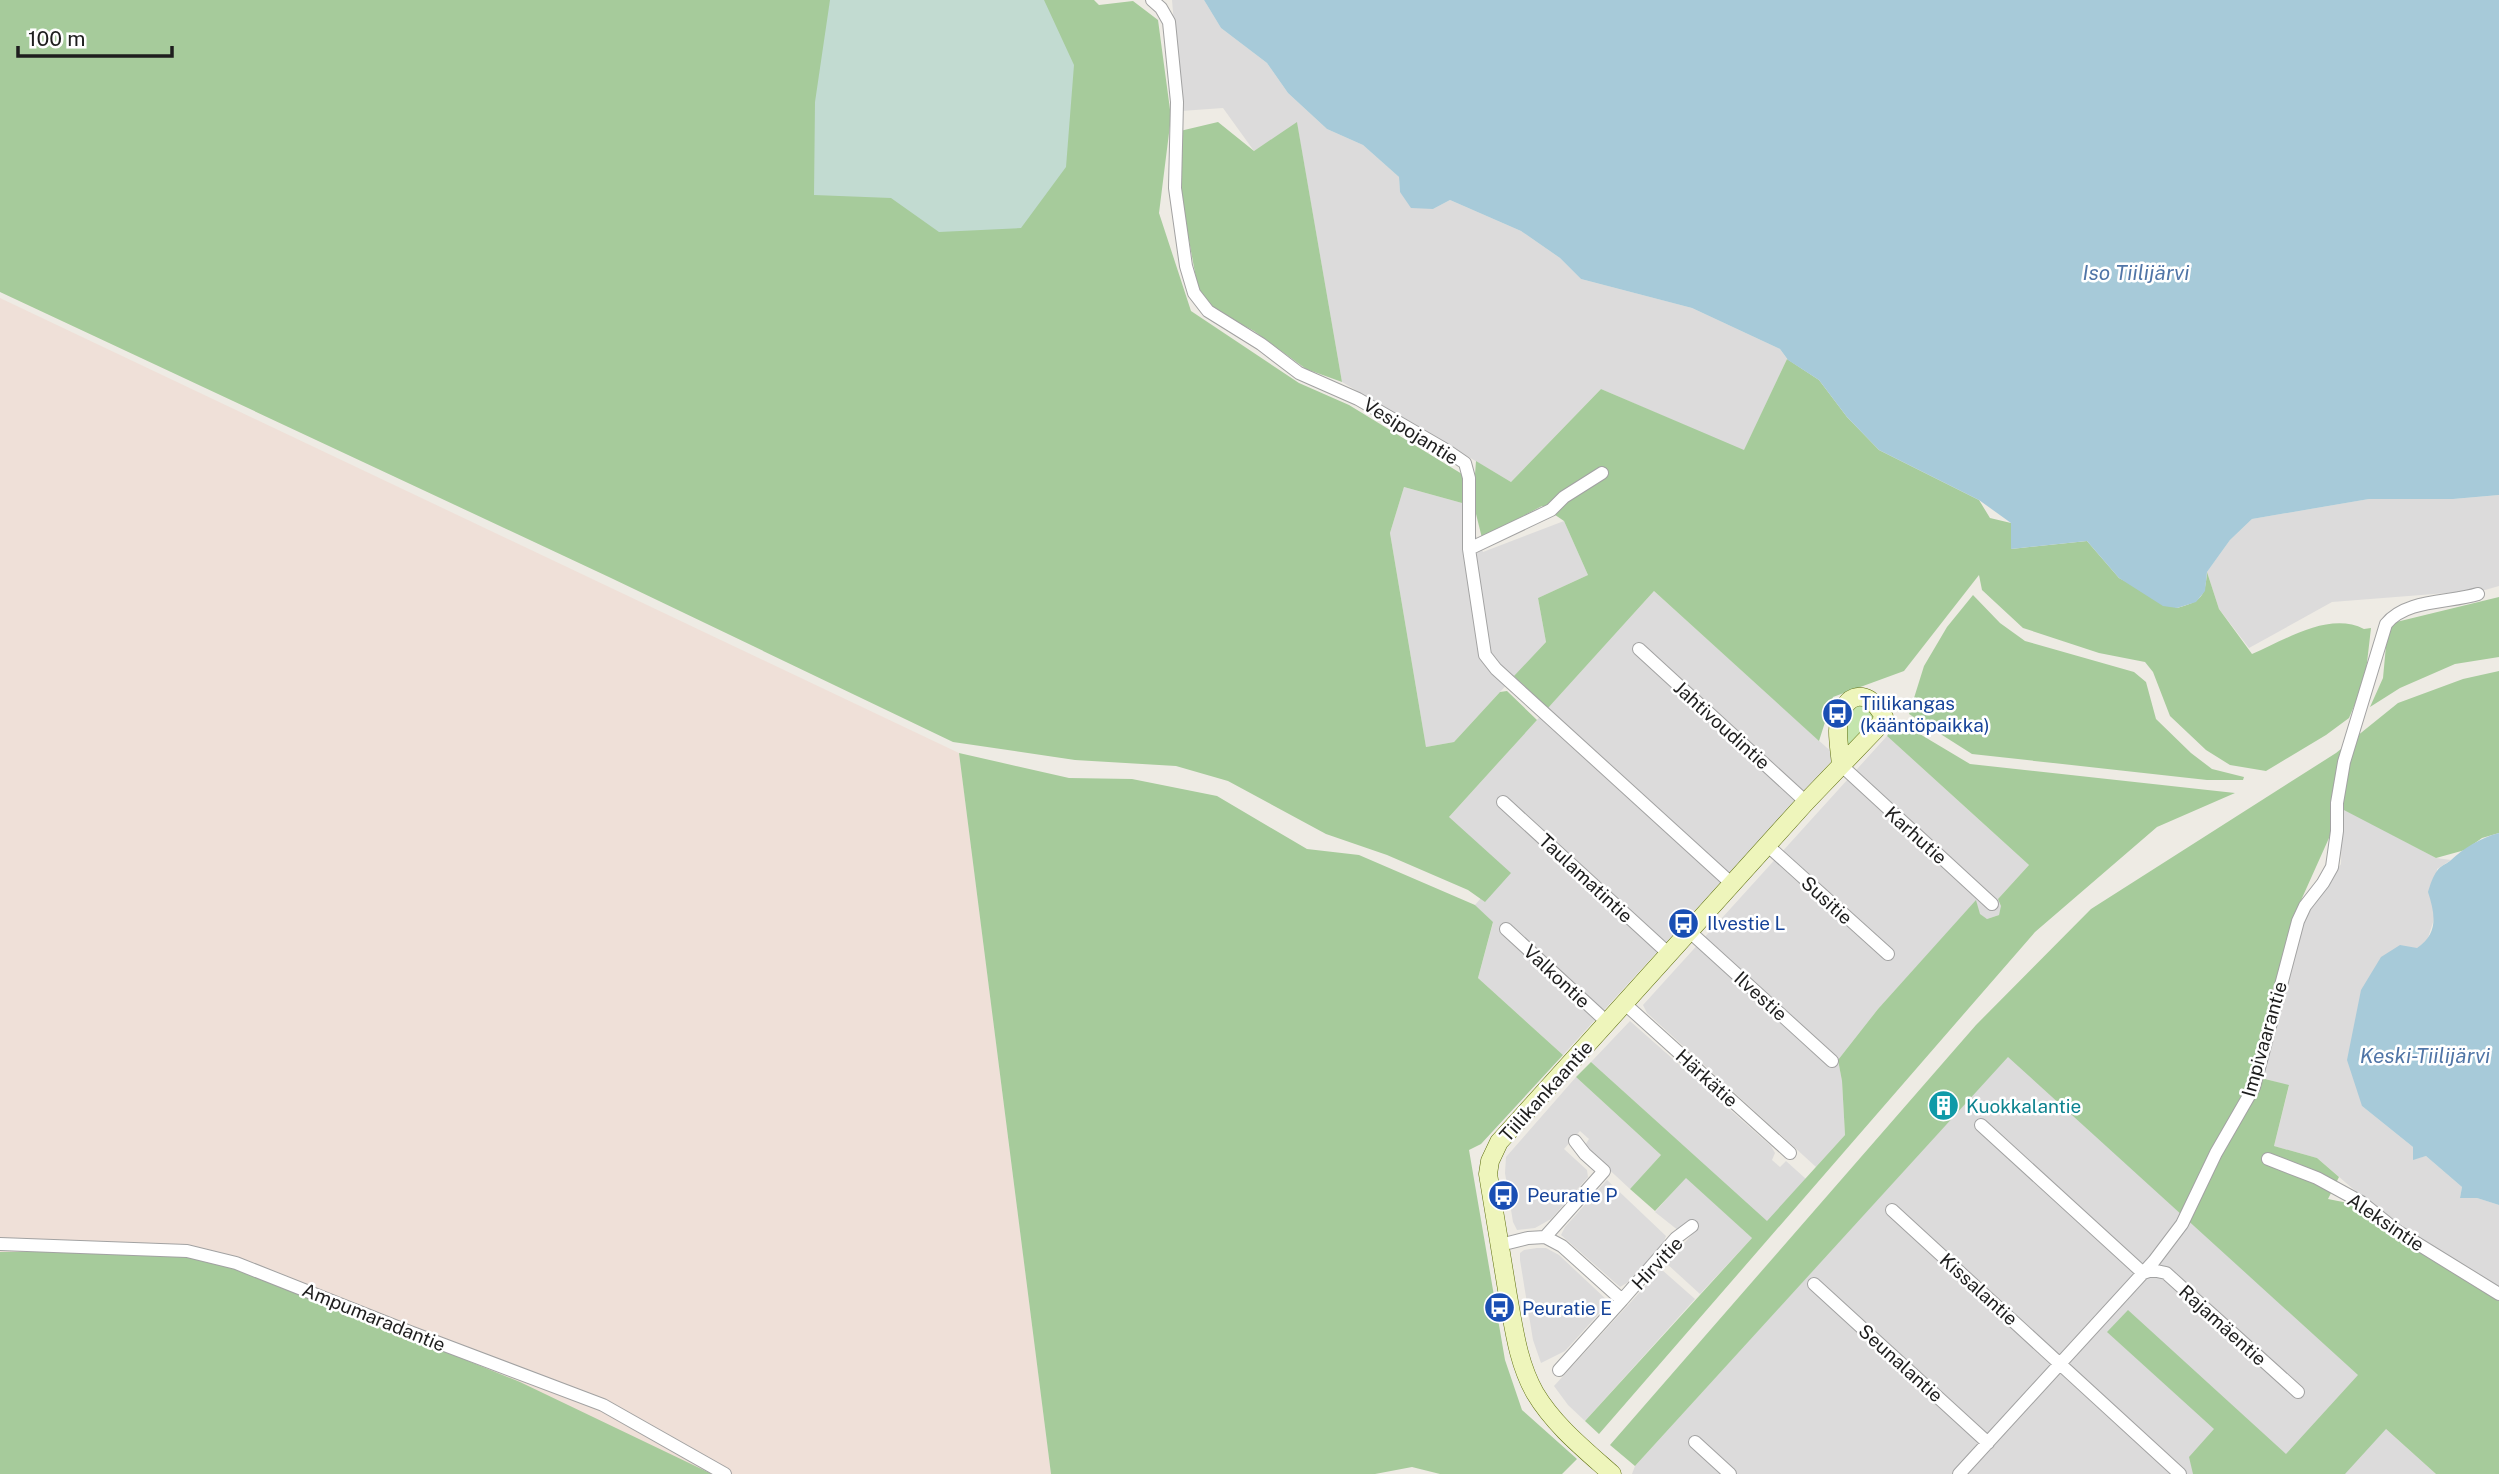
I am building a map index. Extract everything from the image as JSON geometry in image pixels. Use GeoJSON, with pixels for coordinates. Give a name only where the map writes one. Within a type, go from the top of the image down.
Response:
{"type":"FeatureCollection","features":[{"type":"Feature","properties":{"kind":"street","name":"Vesipojantie"},"geometry":{"type":"LineString","coordinates":[[1159,3],[1169,22],[1176,82],[1175,193],[1186,266],[1194,293],[1208,311],[1261,344],[1299,373],[1359,399],[1465,463],[1469,478],[1469,549],[1485,655],[1496,669],[1732,884]]}},
{"type":"Feature","properties":{"kind":"street"},"geometry":{"type":"LineString","coordinates":[[1469,549],[1551,510],[1564,497],[1602,472]]}},
{"type":"Feature","properties":{"kind":"street","name":"Impivaarantie"},"geometry":{"type":"LineString","coordinates":[[1959,1474],[2063,1366],[2172,1240],[2182,1224],[2216,1153],[2254,1087],[2298,920],[2305,905],[2332,867],[2337,831],[2337,803],[2344,762],[2386,624],[2393,615],[2406,608],[2460,600],[2478,594]]}},
{"type":"Feature","properties":{"kind":"street","name":"Jahtivoudintie"},"geometry":{"type":"LineString","coordinates":[[1639,649],[1806,802]]}},
{"type":"Feature","properties":{"kind":"street","name":"Tiilikankaantie"},"geometry":{"type":"LineString","coordinates":[[1612,1474],[1558,1423],[1530,1383],[1517,1345],[1488,1174],[1490,1161],[1499,1142],[1841,765]]}},
{"type":"Feature","properties":{"kind":"street","name":"Karhutie"},"geometry":{"type":"LineString","coordinates":[[1841,765],[1992,904]]}},
{"type":"Feature","properties":{"kind":"street","name":"Taulamatintie"},"geometry":{"type":"LineString","coordinates":[[1503,802],[1669,954]]}},
{"type":"Feature","properties":{"kind":"street","name":"Susitie"},"geometry":{"type":"LineString","coordinates":[[1767,845],[1888,954]]}},
{"type":"Feature","properties":{"kind":"street","name":"Valkontie"},"geometry":{"type":"LineString","coordinates":[[1506,929],[1608,1023]]}},
{"type":"Feature","properties":{"kind":"street","name":"Ilvestie"},"geometry":{"type":"LineString","coordinates":[[1689,931],[1832,1061]]}},
{"type":"Feature","properties":{"kind":"street","name":"Härkätie"},"geometry":{"type":"LineString","coordinates":[[1625,1004],[1790,1153]]}},
{"type":"Feature","properties":{"kind":"street"},"geometry":{"type":"LineString","coordinates":[[1980,1125],[2143,1273]]}},
{"type":"Feature","properties":{"kind":"street"},"geometry":{"type":"LineString","coordinates":[[1500,1245],[1545,1237],[1604,1171],[1585,1154],[1576,1141]]}},
{"type":"Feature","properties":{"kind":"street","name":"Aleksintie"},"geometry":{"type":"LineString","coordinates":[[2268,1159],[2317,1178],[2361,1202],[2397,1231],[2499,1294]]}},
{"type":"Feature","properties":{"kind":"street","name":"Kissalantie"},"geometry":{"type":"LineString","coordinates":[[1892,1210],[2180,1474]]}},
{"type":"Feature","properties":{"kind":"street","name":"Hirvitie"},"geometry":{"type":"LineString","coordinates":[[1559,1370],[1676,1238],[1692,1226]]}},
{"type":"Feature","properties":{"kind":"street","name":"Hirvitie"},"geometry":{"type":"LineString","coordinates":[[1545,1237],[1562,1246],[1622,1300]]}},
{"type":"Feature","properties":{"kind":"street","name":"Ampumaradantie"},"geometry":{"type":"LineString","coordinates":[[0,1244],[187,1251],[236,1263],[603,1405],[725,1474]]}},
{"type":"Feature","properties":{"kind":"street","name":"Rajamäentie"},"geometry":{"type":"LineString","coordinates":[[2143,1273],[2152,1270],[2166,1273],[2298,1392]]}},
{"type":"Feature","properties":{"kind":"street","name":"Seunalantie"},"geometry":{"type":"LineString","coordinates":[[1814,1284],[1988,1443]]}},
{"type":"Feature","properties":{"kind":"street"},"geometry":{"type":"LineString","coordinates":[[1695,1442],[1730,1474]]}},
{"type":"Feature","properties":{"kind":"shaded area"},"geometry":{"type":"Polygon","coordinates":[[[1172,0],[1204,0],[1221,28],[1267,63],[1288,93],[1327,129],[1363,145],[1399,177],[1400,192],[1433,209],[1450,200],[1521,231],[1560,258],[1581,279],[1692,308],[1780,349],[1787,359],[1744,451],[1601,389],[1511,482],[1342,382],[1297,123],[1254,151],[1223,108],[1181,111],[1172,0]]]}},
{"type":"Feature","properties":{"kind":"shaded area"},"geometry":{"type":"Polygon","coordinates":[[[0,298],[959,753],[1051,1474],[0,1474],[0,298]]]}},
{"type":"Feature","properties":{"kind":"shaded area"},"geometry":{"type":"Polygon","coordinates":[[[1404,487],[1462,503],[1483,552],[1564,521],[1588,575],[1538,598],[1546,642],[1454,742],[1426,747],[1390,533],[1404,487]]]}},
{"type":"Feature","properties":{"kind":"shaded area"},"geometry":{"type":"Polygon","coordinates":[[[2499,495],[2499,586],[2485,590],[2332,602],[2249,648],[2219,609],[2207,572],[2230,540],[2252,519],[2369,499],[2453,499],[2499,495]]]}},
{"type":"Feature","properties":{"kind":"shaded area"},"geometry":{"type":"Polygon","coordinates":[[[1654,591],[1836,756],[1563,1055],[1478,978],[1493,923],[1475,905],[1481,898],[1485,902],[1449,817],[1654,591]]]}},
{"type":"Feature","properties":{"kind":"shaded area"},"geometry":{"type":"Polygon","coordinates":[[[1887,736],[2029,865],[1998,899],[2002,906],[1999,915],[1987,919],[1979,914],[1976,901],[1878,1009],[1838,1060],[1845,1135],[1816,1167],[1647,1013],[1643,1005],[1887,736]]]}},
{"type":"Feature","properties":{"kind":"shaded area"},"geometry":{"type":"Polygon","coordinates":[[[2342,808],[2436,858],[2451,860],[2437,869],[2435,916],[2427,941],[2417,948],[2362,1106],[2413,1147],[2414,1159],[2426,1156],[2462,1187],[2460,1198],[2477,1198],[2499,1205],[2499,1289],[2401,1230],[2317,1158],[2274,1146],[2289,1086],[2263,1078],[2303,920],[2341,864],[2342,808]]]}},
{"type":"Feature","properties":{"kind":"shaded area"},"geometry":{"type":"Polygon","coordinates":[[[1630,1021],[1771,1146],[1775,1153],[1772,1160],[1780,1167],[1786,1161],[1806,1179],[1767,1222],[1591,1062],[1630,1021]]]}},
{"type":"Feature","properties":{"kind":"shaded area"},"geometry":{"type":"Polygon","coordinates":[[[2008,1056],[2359,1375],[2386,1429],[2436,1474],[1632,1474],[1635,1466],[2008,1056]]]}},
{"type":"Feature","properties":{"kind":"shaded area"},"geometry":{"type":"Polygon","coordinates":[[[1576,1077],[1661,1155],[1630,1189],[1587,1149],[1585,1145],[1589,1139],[1580,1131],[1564,1149],[1587,1170],[1588,1177],[1551,1219],[1535,1228],[1517,1230],[1513,1222],[1505,1173],[1506,1157],[1576,1077]]]}},
{"type":"Feature","properties":{"kind":"shaded area"},"geometry":{"type":"Polygon","coordinates":[[[1686,1177],[1752,1238],[1700,1294],[1666,1263],[1699,1227],[1693,1221],[1679,1231],[1655,1212],[1686,1177]]]}},
{"type":"Feature","properties":{"kind":"shaded area"},"geometry":{"type":"Polygon","coordinates":[[[1607,1180],[1666,1236],[1663,1244],[1627,1283],[1620,1287],[1561,1235],[1607,1180]]]}},
{"type":"Feature","properties":{"kind":"shaded area"},"geometry":{"type":"Polygon","coordinates":[[[1546,1248],[1559,1255],[1608,1301],[1565,1351],[1541,1363],[1533,1340],[1520,1260],[1520,1253],[1524,1250],[1546,1248]]]}},
{"type":"Feature","properties":{"kind":"shaded area"},"geometry":{"type":"Polygon","coordinates":[[[1661,1269],[1695,1299],[1585,1421],[1568,1405],[1554,1386],[1661,1269]]]}},
{"type":"Feature","properties":{"kind":"green space"},"geometry":{"type":"Polygon","coordinates":[[[0,0],[1094,0],[1099,5],[1133,1],[1158,20],[1171,117],[1159,213],[1191,311],[1299,383],[1349,405],[1462,474],[1462,503],[1404,487],[1390,533],[1426,747],[1454,742],[1500,692],[1507,691],[1537,720],[1449,817],[1511,873],[1485,902],[1468,890],[1387,855],[1326,834],[1228,781],[1176,766],[1075,760],[953,742],[611,578],[0,292],[0,0]]]}},
{"type":"Feature","properties":{"kind":"green space"},"geometry":{"type":"Polygon","coordinates":[[[830,0],[1044,0],[1074,65],[1066,167],[1021,228],[939,232],[891,198],[814,195],[815,102],[830,0]]]}},
{"type":"Feature","properties":{"kind":"green space"},"geometry":{"type":"Polygon","coordinates":[[[1218,122],[1254,151],[1297,122],[1342,382],[1306,369],[1254,331],[1216,311],[1199,294],[1179,187],[1180,131],[1218,122]]]}},
{"type":"Feature","properties":{"kind":"green space"},"geometry":{"type":"Polygon","coordinates":[[[1787,359],[1819,380],[1847,417],[1879,450],[1979,500],[1990,518],[2011,523],[2011,549],[2087,541],[2119,578],[2177,608],[2201,597],[2207,572],[2219,609],[2252,654],[2322,625],[2336,623],[2371,628],[2365,680],[2349,718],[2266,771],[2230,765],[2206,750],[2170,716],[2153,672],[2145,662],[2099,653],[2023,628],[1982,590],[1979,575],[1904,671],[1833,697],[1819,741],[1654,591],[1548,708],[1514,676],[1546,642],[1538,598],[1588,575],[1564,521],[1542,506],[1482,538],[1473,502],[1476,461],[1511,482],[1601,389],[1744,450],[1787,359]]]}},
{"type":"Feature","properties":{"kind":"green space"},"geometry":{"type":"Polygon","coordinates":[[[1973,595],[2000,623],[2025,641],[2134,672],[2146,682],[2156,719],[2212,769],[2244,777],[2243,780],[2207,780],[1972,754],[1909,714],[1924,666],[1947,627],[1973,595]]]}},
{"type":"Feature","properties":{"kind":"green space"},"geometry":{"type":"Polygon","coordinates":[[[2499,597],[2499,657],[2455,664],[2400,688],[2370,707],[2383,678],[2388,624],[2499,597]]]}},
{"type":"Feature","properties":{"kind":"green space"},"geometry":{"type":"Polygon","coordinates":[[[2499,671],[2499,833],[2482,838],[2465,850],[2436,858],[2342,809],[2294,916],[2253,1076],[2289,1085],[2274,1146],[2317,1158],[2339,1177],[2328,1199],[2358,1205],[2397,1235],[2499,1301],[2499,1474],[2436,1474],[2386,1429],[2345,1474],[2193,1474],[2189,1457],[2214,1429],[2107,1332],[2128,1310],[2286,1454],[2358,1375],[2008,1057],[1635,1466],[1610,1445],[1976,1025],[2091,909],[2336,753],[2398,703],[2463,679],[2499,671]]]}},
{"type":"Feature","properties":{"kind":"green space"},"geometry":{"type":"Polygon","coordinates":[[[1861,701],[1873,705],[1874,719],[1845,754],[1843,720],[1861,701]]]}},
{"type":"Feature","properties":{"kind":"green space"},"geometry":{"type":"Polygon","coordinates":[[[1898,721],[1970,764],[2235,793],[2157,827],[2035,932],[1599,1434],[1585,1421],[1752,1238],[1686,1178],[1655,1211],[1630,1189],[1661,1155],[1576,1077],[1591,1062],[1767,1221],[1845,1135],[1838,1060],[1878,1009],[1976,900],[1980,914],[1987,919],[1999,915],[2001,906],[1998,899],[2029,865],[1887,736],[1898,721]]]}},
{"type":"Feature","properties":{"kind":"green space"},"geometry":{"type":"Polygon","coordinates":[[[959,753],[1069,778],[1132,779],[1217,796],[1307,849],[1359,855],[1475,905],[1493,922],[1478,978],[1563,1055],[1481,1144],[1469,1150],[1505,1360],[1522,1410],[1577,1459],[1562,1474],[1440,1474],[1412,1467],[1375,1474],[1051,1474],[959,753]]]}},
{"type":"Feature","properties":{"kind":"green space"},"geometry":{"type":"Polygon","coordinates":[[[79,1251],[184,1256],[253,1273],[520,1382],[712,1474],[0,1474],[0,1252],[79,1251]]]}},
{"type":"Feature","properties":{"kind":"water","name":"Iso Tiilijärvi"},"geometry":{"type":"Polygon","coordinates":[[[1204,0],[2499,0],[2499,495],[2453,499],[2369,499],[2252,519],[2230,540],[2207,572],[2205,591],[2196,602],[2177,608],[2163,606],[2119,578],[2087,541],[2011,549],[2011,523],[1979,500],[1879,450],[1847,417],[1819,380],[1788,360],[1780,349],[1692,308],[1581,279],[1560,258],[1521,231],[1450,200],[1433,209],[1411,208],[1400,192],[1399,177],[1363,145],[1327,129],[1288,93],[1267,63],[1221,28],[1204,0]]]}},
{"type":"Feature","properties":{"kind":"water","name":"Keski-Tiilijärvi"},"geometry":{"type":"Polygon","coordinates":[[[2499,833],[2499,1205],[2477,1198],[2460,1198],[2462,1187],[2426,1156],[2413,1160],[2413,1147],[2362,1106],[2347,1060],[2361,990],[2381,957],[2400,945],[2417,948],[2429,936],[2433,915],[2428,892],[2436,873],[2467,848],[2499,833]]]}},
{"type":"Feature","properties":{"kind":"place","name":"Tiilikangas (kääntöpaikka)"},"geometry":{"type":"Point","coordinates":[1837,714]}},
{"type":"Feature","properties":{"kind":"place","name":"Ilvestie L"},"geometry":{"type":"Point","coordinates":[1684,923]}},
{"type":"Feature","properties":{"kind":"place","name":"Kuokkalantie"},"geometry":{"type":"Point","coordinates":[1943,1106]}},
{"type":"Feature","properties":{"kind":"place","name":"Peuratie P"},"geometry":{"type":"Point","coordinates":[1504,1195]}},
{"type":"Feature","properties":{"kind":"place","name":"Peuratie E"},"geometry":{"type":"Point","coordinates":[1499,1308]}}]}
